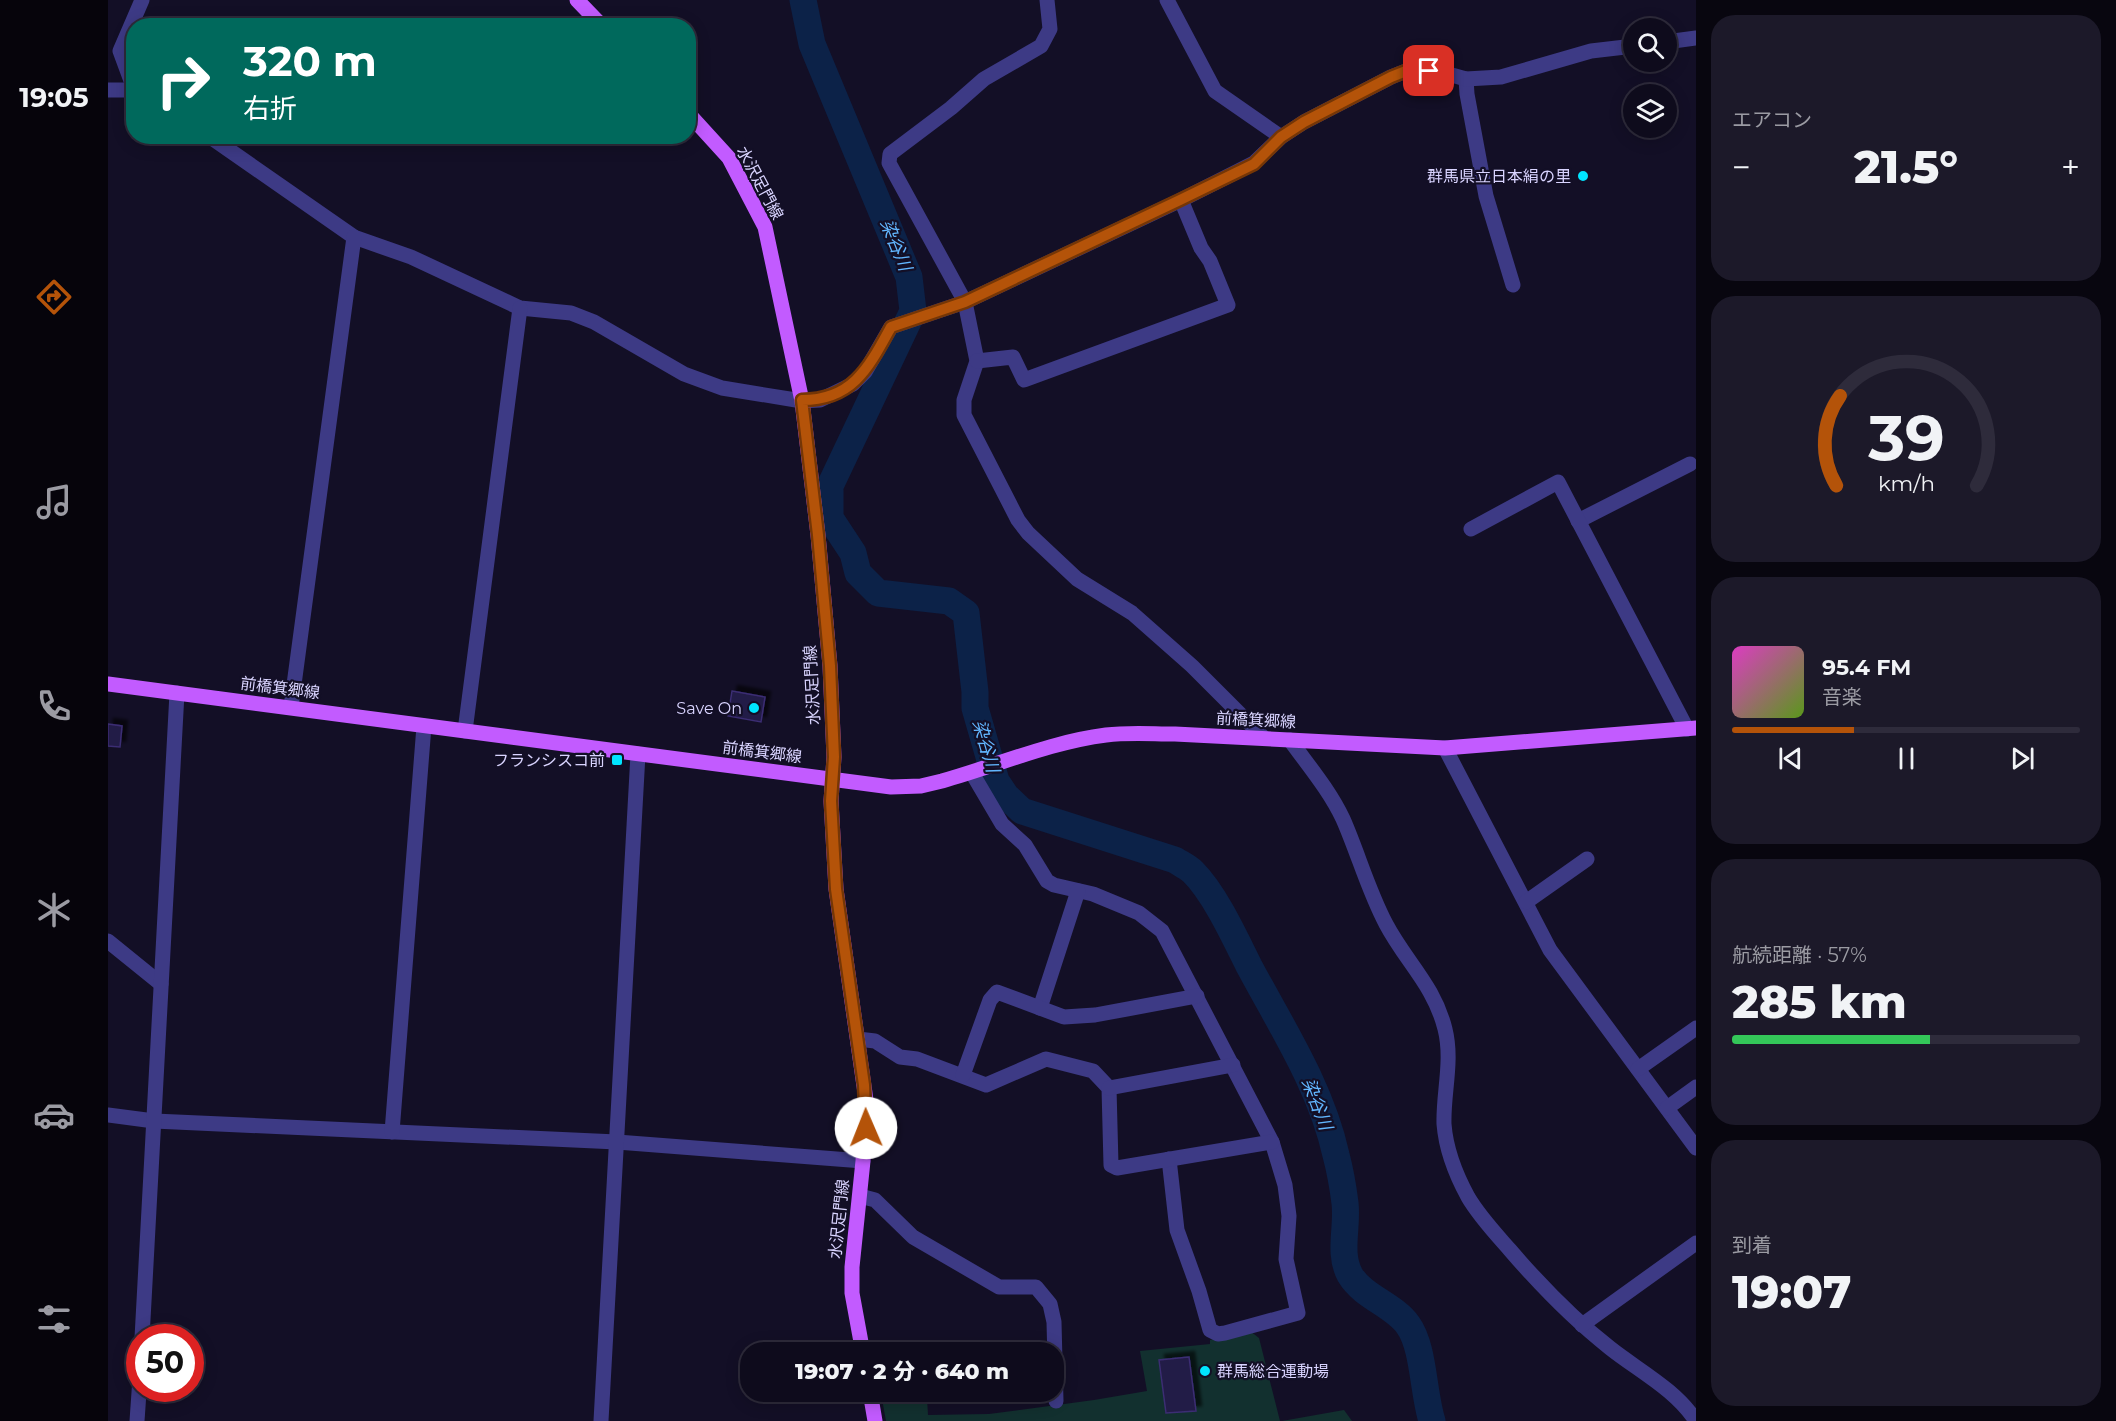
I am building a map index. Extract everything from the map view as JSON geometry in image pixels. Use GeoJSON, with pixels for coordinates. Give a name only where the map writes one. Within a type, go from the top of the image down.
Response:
{"type":"FeatureCollection","features":[{"type":"Feature","properties":{"kind":"main road"},"geometry":{"type":"LineString","coordinates":[[577,0],[594,18]]}},
{"type":"Feature","properties":{"kind":"main road","name":"水沢足門線"},"geometry":{"type":"LineString","coordinates":[[696,122],[729,158],[765,227],[802,400],[830,666],[834,757],[831,801],[836,889],[866,1100],[863,1161],[852,1276],[852,1293],[861,1342]]}},
{"type":"Feature","properties":{"kind":"main road","name":"前橋箕郷線"},"geometry":{"type":"LineString","coordinates":[[108,684],[891,787],[921,786],[975,772],[1065,743],[1106,735],[1139,733],[1445,748],[1692,728]]}},
{"type":"Feature","properties":{"kind":"main road"},"geometry":{"type":"LineString","coordinates":[[872,1402],[875,1421]]}},
{"type":"Feature","properties":{"kind":"street"},"geometry":{"type":"LineString","coordinates":[[134,18],[142,0]]}},
{"type":"Feature","properties":{"kind":"street"},"geometry":{"type":"LineString","coordinates":[[1047,0],[1050,29],[1041,46],[984,79],[951,108],[890,154],[889,163],[965,302],[972,327],[977,361],[964,400],[964,415],[1018,520],[1028,533],[1077,579],[1132,614],[1175,651],[1264,738]]}},
{"type":"Feature","properties":{"kind":"street"},"geometry":{"type":"LineString","coordinates":[[1167,0],[1215,91],[1281,137]]}},
{"type":"Feature","properties":{"kind":"street"},"geometry":{"type":"LineString","coordinates":[[126,37],[120,51],[126,67]]}},
{"type":"Feature","properties":{"kind":"street"},"geometry":{"type":"LineString","coordinates":[[1677,41],[1696,38]]}},
{"type":"Feature","properties":{"kind":"street"},"geometry":{"type":"LineString","coordinates":[[220,144],[354,237],[411,256],[520,308],[571,313],[594,322],[684,374],[722,388],[802,400],[820,400],[852,384],[865,372],[891,327],[965,302],[1254,164],[1281,137],[1314,117],[1406,71],[1441,72],[1467,79],[1501,77],[1591,51],[1623,47]]}},
{"type":"Feature","properties":{"kind":"street"},"geometry":{"type":"LineString","coordinates":[[1467,79],[1467,94],[1486,196],[1512,285]]}},
{"type":"Feature","properties":{"kind":"street"},"geometry":{"type":"LineString","coordinates":[[108,90],[126,89]]}},
{"type":"Feature","properties":{"kind":"street"},"geometry":{"type":"LineString","coordinates":[[977,361],[1012,357],[1024,380],[1228,305],[1210,261],[1201,248],[1180,200]]}},
{"type":"Feature","properties":{"kind":"street"},"geometry":{"type":"LineString","coordinates":[[291,707],[354,237]]}},
{"type":"Feature","properties":{"kind":"street"},"geometry":{"type":"LineString","coordinates":[[465,731],[520,308]]}},
{"type":"Feature","properties":{"kind":"street"},"geometry":{"type":"LineString","coordinates":[[1578,521],[1690,464]]}},
{"type":"Feature","properties":{"kind":"street"},"geometry":{"type":"LineString","coordinates":[[1471,529],[1558,482],[1692,728]]}},
{"type":"Feature","properties":{"kind":"street"},"geometry":{"type":"LineString","coordinates":[[143,1324],[177,693]]}},
{"type":"Feature","properties":{"kind":"street"},"geometry":{"type":"LineString","coordinates":[[393,1132],[424,726]]}},
{"type":"Feature","properties":{"kind":"street"},"geometry":{"type":"LineString","coordinates":[[1290,740],[1343,818],[1387,926],[1428,985],[1438,1007],[1446,1031],[1448,1056],[1444,1123],[1447,1143],[1455,1169],[1469,1199],[1544,1288],[1582,1326],[1667,1390],[1696,1421]]}},
{"type":"Feature","properties":{"kind":"street"},"geometry":{"type":"LineString","coordinates":[[1445,748],[1550,950],[1696,1147]]}},
{"type":"Feature","properties":{"kind":"street"},"geometry":{"type":"LineString","coordinates":[[601,1421],[638,754]]}},
{"type":"Feature","properties":{"kind":"street"},"geometry":{"type":"LineString","coordinates":[[975,772],[1002,824],[1025,845],[1047,881],[1054,885],[1093,894],[1139,913],[1162,930],[1272,1142],[1285,1185],[1289,1216],[1286,1259],[1298,1313],[1218,1334],[1210,1330],[1177,1230],[1169,1159]]}},
{"type":"Feature","properties":{"kind":"street"},"geometry":{"type":"LineString","coordinates":[[1526,902],[1587,859]]}},
{"type":"Feature","properties":{"kind":"street"},"geometry":{"type":"LineString","coordinates":[[1040,1008],[1078,891]]}},
{"type":"Feature","properties":{"kind":"street"},"geometry":{"type":"LineString","coordinates":[[108,941],[161,984]]}},
{"type":"Feature","properties":{"kind":"street"},"geometry":{"type":"LineString","coordinates":[[963,1076],[990,1000],[997,992],[1064,1017],[1095,1014],[1197,996]]}},
{"type":"Feature","properties":{"kind":"street"},"geometry":{"type":"LineString","coordinates":[[1638,1069],[1696,1028]]}},
{"type":"Feature","properties":{"kind":"street"},"geometry":{"type":"LineString","coordinates":[[858,1039],[875,1041],[900,1057],[917,1059],[986,1085],[1046,1059],[1093,1071],[1109,1088],[1111,1165],[1117,1168],[1272,1142]]}},
{"type":"Feature","properties":{"kind":"street"},"geometry":{"type":"LineString","coordinates":[[1109,1088],[1233,1065]]}},
{"type":"Feature","properties":{"kind":"street"},"geometry":{"type":"LineString","coordinates":[[1667,1108],[1696,1087]]}},
{"type":"Feature","properties":{"kind":"street"},"geometry":{"type":"LineString","coordinates":[[108,1115],[154,1121],[617,1142],[863,1161]]}},
{"type":"Feature","properties":{"kind":"street"},"geometry":{"type":"LineString","coordinates":[[860,1196],[875,1200],[913,1238],[999,1287],[1036,1287],[1050,1304],[1054,1322],[1055,1342]]}},
{"type":"Feature","properties":{"kind":"street"},"geometry":{"type":"LineString","coordinates":[[1582,1326],[1696,1243]]}},
{"type":"Feature","properties":{"kind":"street"},"geometry":{"type":"LineString","coordinates":[[137,1421],[138,1402]]}},
{"type":"Feature","properties":{"kind":"green space","name":"群馬総合運動場"},"geometry":{"type":"Polygon","coordinates":[[[1250,1331],[1259,1338],[1280,1421],[886,1421],[883,1402],[927,1402],[928,1415],[989,1414],[1147,1391],[1140,1351],[1210,1344],[1210,1340],[1250,1331]]]}},
{"type":"Feature","properties":{"kind":"green space","name":"群馬総合運動場"},"geometry":{"type":"Polygon","coordinates":[[[1344,1410],[1352,1421],[1282,1421],[1344,1410]]]}},
{"type":"Feature","properties":{"kind":"building"},"geometry":{"type":"Polygon","coordinates":[[[732,691],[765,697],[761,722],[728,716],[732,691]]]}},
{"type":"Feature","properties":{"kind":"building"},"geometry":{"type":"Polygon","coordinates":[[[108,724],[122,726],[120,747],[108,746],[108,724]]]}},
{"type":"Feature","properties":{"kind":"building"},"geometry":{"type":"Polygon","coordinates":[[[1189,1357],[1196,1411],[1166,1413],[1159,1360],[1189,1357]]]}},
{"type":"Feature","properties":{"kind":"waterway","name":"染谷川"},"geometry":{"type":"LineString","coordinates":[[803,0],[812,44],[909,277],[913,311],[830,486],[830,518],[853,553],[858,573],[878,593],[949,601],[966,613],[975,708],[996,781],[1006,796],[1022,811],[1175,860],[1193,872],[1209,892],[1299,1058],[1321,1105],[1336,1155],[1343,1191],[1346,1212],[1344,1249],[1346,1267],[1356,1283],[1395,1312],[1408,1325],[1417,1345],[1432,1421]]}},
{"type":"Feature","properties":{"kind":"place","name":"群馬県立日本絹の里"},"geometry":{"type":"Point","coordinates":[1583,176]}},
{"type":"Feature","properties":{"kind":"place","name":"Save On"},"geometry":{"type":"Point","coordinates":[754,708]}},
{"type":"Feature","properties":{"kind":"place","name":"フランシスコ前"},"geometry":{"type":"Point","coordinates":[617,760]}},
{"type":"Feature","properties":{"kind":"place","name":"群馬総合運動場"},"geometry":{"type":"Point","coordinates":[1205,1371]}},
{"type":"Feature","properties":{"kind":"route"},"geometry":{"type":"LineString","coordinates":[[866,1128],[866,1100],[836,889],[831,801],[834,757],[830,666],[802,400],[820,400],[852,384],[865,372],[891,327],[965,302],[1254,164],[1281,137],[1304,122],[1391,77],[1406,71],[1429,71]]}}]}
